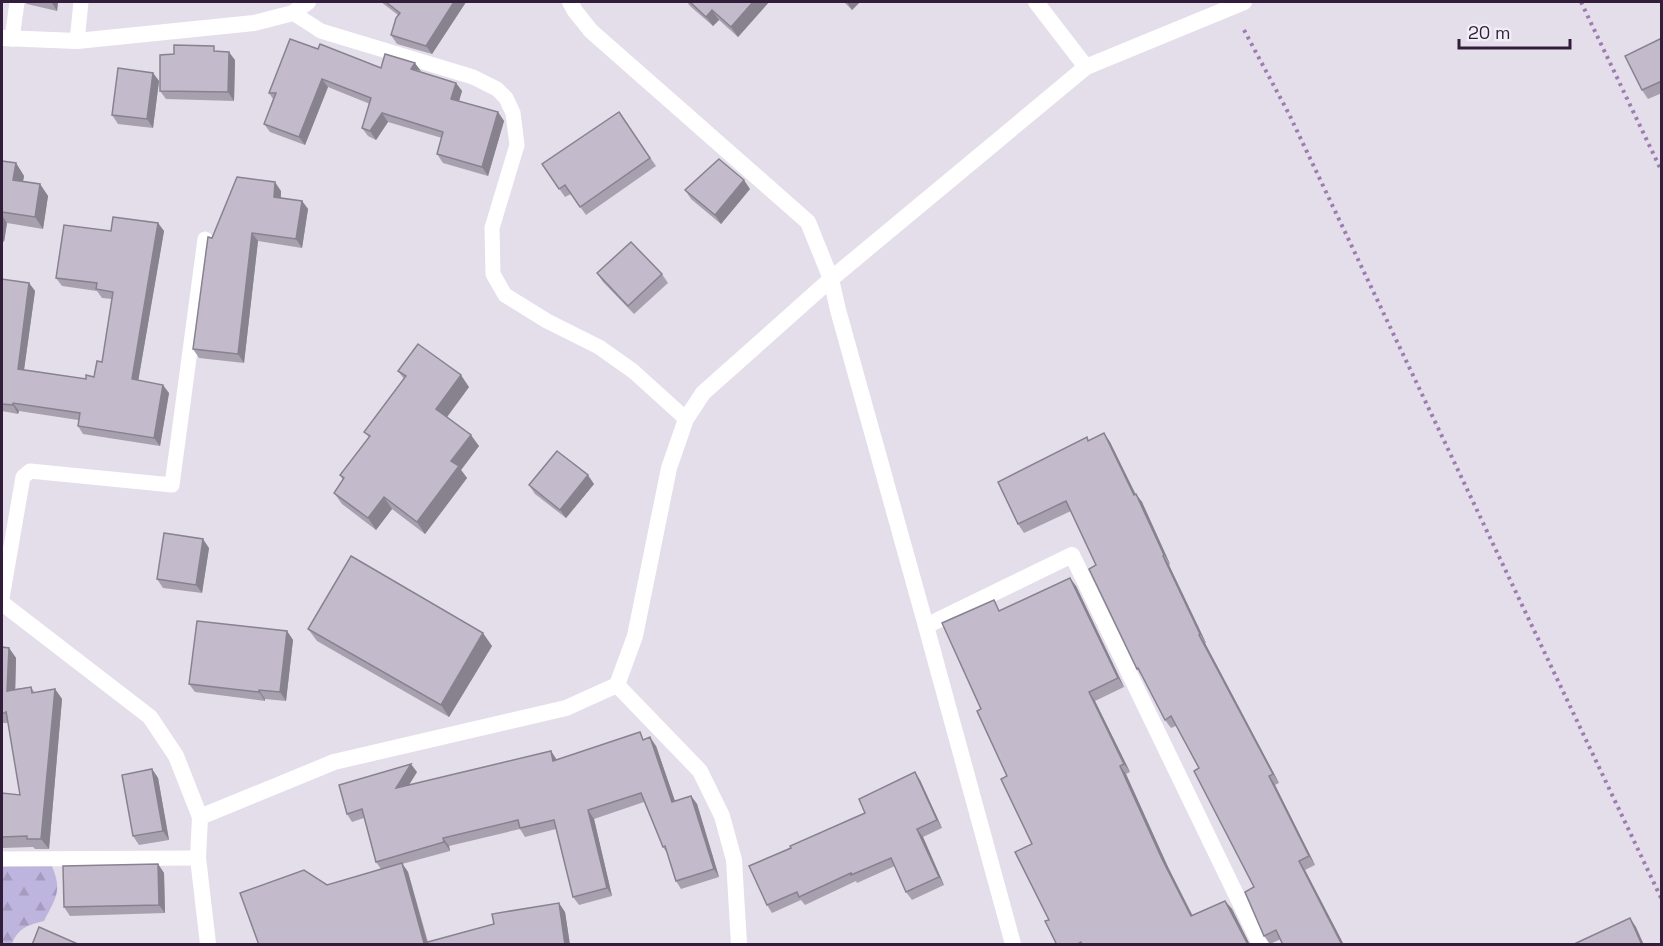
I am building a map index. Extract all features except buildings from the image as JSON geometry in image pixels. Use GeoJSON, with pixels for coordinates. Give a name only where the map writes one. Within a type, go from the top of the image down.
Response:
{"type":"FeatureCollection","features":[{"type":"Feature","properties":{"kind":"street"},"geometry":{"type":"LineString","coordinates":[[7,39],[77,42],[254,24],[293,13],[308,2]]}},
{"type":"Feature","properties":{"kind":"street"},"geometry":{"type":"LineString","coordinates":[[570,2],[591,31],[808,222],[831,279],[1013,945]]}},
{"type":"Feature","properties":{"kind":"street"},"geometry":{"type":"LineString","coordinates":[[1036,2],[1086,67]]}},
{"type":"Feature","properties":{"kind":"street"},"geometry":{"type":"LineString","coordinates":[[200,817],[334,762],[566,708],[617,685],[635,636],[669,468],[686,419],[703,393],[831,279],[1086,67],[1238,4]]}},
{"type":"Feature","properties":{"kind":"street"},"geometry":{"type":"LineString","coordinates":[[927,626],[1072,555],[1260,945]]}},
{"type":"Feature","properties":{"kind":"street"},"geometry":{"type":"LineString","coordinates":[[2,603],[150,717],[176,756],[200,817],[198,858],[208,945]]}},
{"type":"Feature","properties":{"kind":"street"},"geometry":{"type":"LineString","coordinates":[[617,685],[699,771],[722,816],[734,860],[739,945]]}},
{"type":"Feature","properties":{"kind":"lane"},"geometry":{"type":"LineString","coordinates":[[7,39],[17,2]]}},
{"type":"Feature","properties":{"kind":"lane"},"geometry":{"type":"LineString","coordinates":[[77,42],[81,2]]}},
{"type":"Feature","properties":{"kind":"lane"},"geometry":{"type":"LineString","coordinates":[[293,13],[321,31],[473,77],[497,89],[507,98],[513,113],[517,145],[492,228],[493,274],[505,295],[547,321],[599,348],[633,371],[686,419]]}},
{"type":"Feature","properties":{"kind":"lane"},"geometry":{"type":"LineString","coordinates":[[2,598],[23,477],[30,471],[172,485],[205,239]]}},
{"type":"Feature","properties":{"kind":"lane"},"geometry":{"type":"LineString","coordinates":[[2,859],[198,858]]}},
{"type":"Feature","properties":{"kind":"path"},"geometry":{"type":"LineString","coordinates":[[1581,2],[1662,172]]}},
{"type":"Feature","properties":{"kind":"path"},"geometry":{"type":"LineString","coordinates":[[1238,4],[1662,900]]}},
{"type":"Feature","properties":{"kind":"green space"},"geometry":{"type":"Polygon","coordinates":[[[51,864],[57,887],[52,906],[44,921],[24,928],[17,934],[12,944],[2,944],[2,866],[51,864]]]}}]}
